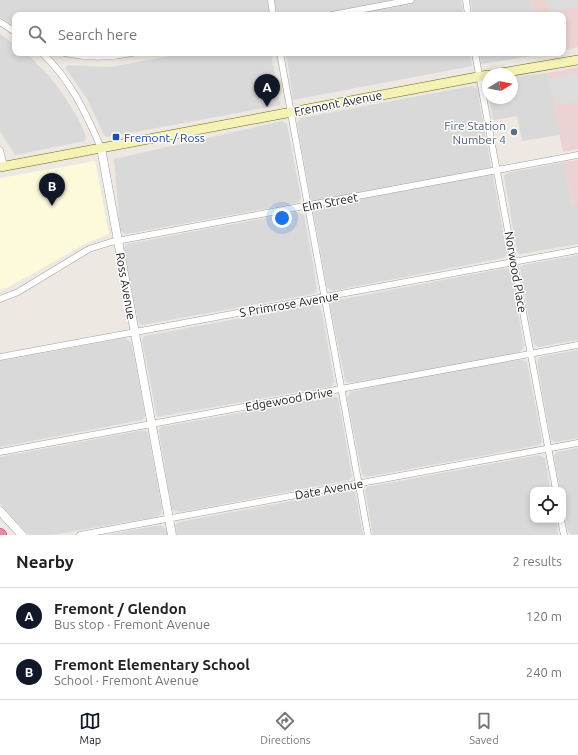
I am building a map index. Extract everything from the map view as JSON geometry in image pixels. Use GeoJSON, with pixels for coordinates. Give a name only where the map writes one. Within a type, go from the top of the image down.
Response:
{"type":"FeatureCollection","features":[{"type":"Feature","properties":{"kind":"main road"},"geometry":{"type":"LineString","coordinates":[[518,70],[578,60]]}},
{"type":"Feature","properties":{"kind":"main road","name":"Fremont Avenue"},"geometry":{"type":"LineString","coordinates":[[2,167],[482,76]]}},
{"type":"Feature","properties":{"kind":"street"},"geometry":{"type":"LineString","coordinates":[[271,0],[273,12]]}},
{"type":"Feature","properties":{"kind":"street"},"geometry":{"type":"LineString","coordinates":[[348,12],[411,0]]}},
{"type":"Feature","properties":{"kind":"street"},"geometry":{"type":"LineString","coordinates":[[466,0],[468,12]]}},
{"type":"Feature","properties":{"kind":"street"},"geometry":{"type":"LineString","coordinates":[[0,22],[12,30]]}},
{"type":"Feature","properties":{"kind":"street","name":"Ross Avenue"},"geometry":{"type":"LineString","coordinates":[[45,56],[54,64],[80,102],[91,123],[101,148],[172,535]]}},
{"type":"Feature","properties":{"kind":"street"},"geometry":{"type":"LineString","coordinates":[[89,56],[120,56]]}},
{"type":"Feature","properties":{"kind":"street"},"geometry":{"type":"LineString","coordinates":[[281,56],[368,535]]}},
{"type":"Feature","properties":{"kind":"street","name":"Norwood Place"},"geometry":{"type":"LineString","coordinates":[[476,56],[482,71]]}},
{"type":"Feature","properties":{"kind":"street","name":"Norwood Place"},"geometry":{"type":"LineString","coordinates":[[488,104],[497,170],[555,487]]}},
{"type":"Feature","properties":{"kind":"street"},"geometry":{"type":"LineString","coordinates":[[0,150],[2,167]]}},
{"type":"Feature","properties":{"kind":"street","name":"Elm Street"},"geometry":{"type":"LineString","coordinates":[[0,299],[18,292],[89,249],[101,245],[578,155]]}},
{"type":"Feature","properties":{"kind":"street","name":"S Primrose Avenue"},"geometry":{"type":"LineString","coordinates":[[0,357],[578,250]]}},
{"type":"Feature","properties":{"kind":"street","name":"Edgewood Drive"},"geometry":{"type":"LineString","coordinates":[[0,452],[578,345]]}},
{"type":"Feature","properties":{"kind":"street","name":"Date Avenue"},"geometry":{"type":"LineString","coordinates":[[80,535],[578,443]]}},
{"type":"Feature","properties":{"kind":"street"},"geometry":{"type":"LineString","coordinates":[[0,511],[22,535]]}},
{"type":"Feature","properties":{"kind":"street"},"geometry":{"type":"LineString","coordinates":[[562,523],[564,535]]}},
{"type":"Feature","properties":{"kind":"shaded area"},"geometry":{"type":"Polygon","coordinates":[[[0,0],[461,0],[463,12],[12,12],[12,24],[0,17],[0,0]]]}},
{"type":"Feature","properties":{"kind":"shaded area"},"geometry":{"type":"Polygon","coordinates":[[[470,0],[530,0],[533,12],[472,12],[470,0]]]}},
{"type":"Feature","properties":{"kind":"shaded area"},"geometry":{"type":"Polygon","coordinates":[[[530,0],[578,0],[578,47],[566,50],[566,12],[533,12],[530,0]]]}},
{"type":"Feature","properties":{"kind":"shaded area"},"geometry":{"type":"Polygon","coordinates":[[[546,0],[578,0],[578,6],[550,12],[546,0]]]}},
{"type":"Feature","properties":{"kind":"shaded area"},"geometry":{"type":"Polygon","coordinates":[[[0,34],[12,43],[12,56],[29,56],[49,76],[63,94],[77,117],[86,136],[85,141],[15,155],[0,131],[0,34]]]}},
{"type":"Feature","properties":{"kind":"shaded area"},"geometry":{"type":"Polygon","coordinates":[[[170,56],[272,56],[280,105],[106,137],[87,99],[66,67],[68,65],[110,67],[170,56]]]}},
{"type":"Feature","properties":{"kind":"shaded area"},"geometry":{"type":"Polygon","coordinates":[[[286,56],[470,56],[472,66],[293,100],[286,56]]]}},
{"type":"Feature","properties":{"kind":"shaded area"},"geometry":{"type":"Polygon","coordinates":[[[480,56],[531,56],[481,64],[480,56]]]}},
{"type":"Feature","properties":{"kind":"shaded area"},"geometry":{"type":"Polygon","coordinates":[[[578,67],[578,149],[563,152],[547,73],[578,67]]]}},
{"type":"Feature","properties":{"kind":"shaded area"},"geometry":{"type":"Polygon","coordinates":[[[547,73],[560,135],[522,141],[517,116],[493,120],[490,104],[518,104],[518,76],[547,73]]]}},
{"type":"Feature","properties":{"kind":"shaded area"},"geometry":{"type":"Polygon","coordinates":[[[578,73],[578,102],[556,105],[548,79],[578,73]]]}},
{"type":"Feature","properties":{"kind":"shaded area"},"geometry":{"type":"Polygon","coordinates":[[[472,86],[477,89],[507,253],[506,256],[503,258],[332,291],[327,287],[297,123],[301,118],[472,86]]]}},
{"type":"Feature","properties":{"kind":"shaded area"},"geometry":{"type":"Polygon","coordinates":[[[282,121],[287,124],[301,198],[297,203],[126,234],[120,231],[114,159],[282,121]]]}},
{"type":"Feature","properties":{"kind":"shaded area"},"geometry":{"type":"Polygon","coordinates":[[[578,160],[578,204],[572,205],[564,162],[578,160]]]}},
{"type":"Feature","properties":{"kind":"shaded area"},"geometry":{"type":"Polygon","coordinates":[[[95,161],[109,234],[87,243],[9,287],[0,290],[0,178],[95,161]]]}},
{"type":"Feature","properties":{"kind":"shaded area"},"geometry":{"type":"Polygon","coordinates":[[[564,162],[572,205],[578,204],[578,244],[519,254],[517,251],[504,176],[507,173],[564,162]]]}},
{"type":"Feature","properties":{"kind":"shaded area"},"geometry":{"type":"Polygon","coordinates":[[[298,212],[304,215],[313,263],[317,291],[313,294],[142,325],[138,322],[124,248],[127,244],[298,212]]]}},
{"type":"Feature","properties":{"kind":"shaded area"},"geometry":{"type":"Polygon","coordinates":[[[578,255],[578,340],[538,347],[533,343],[520,267],[523,265],[578,255]]]}},
{"type":"Feature","properties":{"kind":"shaded area"},"geometry":{"type":"Polygon","coordinates":[[[506,268],[511,272],[524,346],[521,351],[483,364],[522,360],[527,362],[542,441],[539,445],[366,477],[362,474],[347,398],[350,392],[472,365],[348,383],[345,380],[330,305],[333,301],[506,268]]]}},
{"type":"Feature","properties":{"kind":"shaded area"},"geometry":{"type":"Polygon","coordinates":[[[316,304],[320,306],[324,323],[334,381],[332,386],[157,417],[142,340],[144,336],[316,304]]]}},
{"type":"Feature","properties":{"kind":"shaded area"},"geometry":{"type":"Polygon","coordinates":[[[125,338],[131,342],[135,360],[145,416],[142,420],[0,447],[0,361],[125,338]]]}},
{"type":"Feature","properties":{"kind":"shaded area"},"geometry":{"type":"Polygon","coordinates":[[[578,350],[578,438],[556,442],[551,440],[537,362],[540,357],[578,350]]]}},
{"type":"Feature","properties":{"kind":"shaded area"},"geometry":{"type":"Polygon","coordinates":[[[333,396],[338,398],[352,476],[349,480],[181,512],[172,509],[158,431],[161,427],[333,396]]]}},
{"type":"Feature","properties":{"kind":"shaded area"},"geometry":{"type":"Polygon","coordinates":[[[144,430],[148,433],[162,508],[161,514],[156,517],[52,535],[29,535],[0,504],[0,457],[144,430]]]}},
{"type":"Feature","properties":{"kind":"shaded area"},"geometry":{"type":"Polygon","coordinates":[[[578,448],[578,534],[573,535],[568,532],[566,521],[566,487],[559,487],[554,456],[557,452],[578,448]]]}},
{"type":"Feature","properties":{"kind":"shaded area"},"geometry":{"type":"Polygon","coordinates":[[[539,455],[545,458],[550,487],[530,487],[530,523],[556,523],[558,535],[373,535],[365,491],[367,487],[539,455]]]}},
{"type":"Feature","properties":{"kind":"shaded area"},"geometry":{"type":"Polygon","coordinates":[[[351,490],[355,492],[363,535],[177,535],[175,525],[179,522],[351,490]]]}},
{"type":"Feature","properties":{"kind":"shaded area"},"geometry":{"type":"Polygon","coordinates":[[[160,525],[166,529],[167,535],[106,535],[160,525]]]}},
{"type":"Feature","properties":{"kind":"place","name":"Fremont / Glendon"},"geometry":{"type":"Point","coordinates":[267,107]}},
{"type":"Feature","properties":{"kind":"place","name":"Fire Station Number 4"},"geometry":{"type":"Point","coordinates":[514,132]}},
{"type":"Feature","properties":{"kind":"place","name":"Fremont / Ross"},"geometry":{"type":"Point","coordinates":[116,137]}},
{"type":"Feature","properties":{"kind":"place","name":"Fremont Elementary School"},"geometry":{"type":"Point","coordinates":[52,206]}}]}
